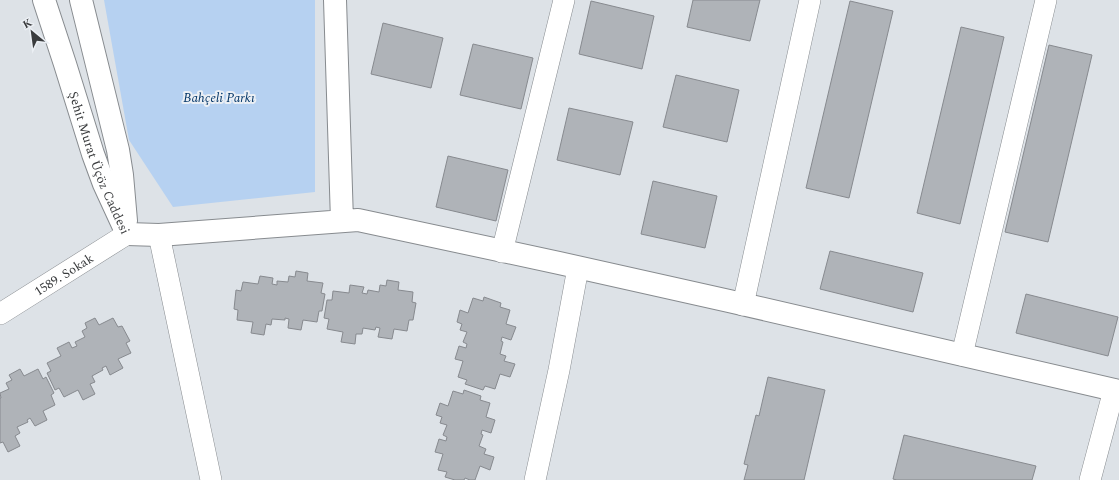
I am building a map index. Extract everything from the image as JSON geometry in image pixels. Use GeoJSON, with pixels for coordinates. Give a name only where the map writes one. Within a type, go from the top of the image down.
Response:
{"type":"FeatureCollection","features":[{"type":"Feature","properties":{"kind":"street","name":"Şehit Murat Üçöz Caddesi"},"geometry":{"type":"LineString","coordinates":[[44,0],[101,177],[127,234]]}},
{"type":"Feature","properties":{"kind":"street","name":"Şehit Murat Üçöz Caddesi"},"geometry":{"type":"LineString","coordinates":[[80,0],[118,150],[122,175],[127,234]]}},
{"type":"Feature","properties":{"kind":"street"},"geometry":{"type":"LineString","coordinates":[[335,0],[342,221]]}},
{"type":"Feature","properties":{"kind":"street"},"geometry":{"type":"LineString","coordinates":[[502,252],[564,0]]}},
{"type":"Feature","properties":{"kind":"street"},"geometry":{"type":"LineString","coordinates":[[743,305],[810,0]]}},
{"type":"Feature","properties":{"kind":"street"},"geometry":{"type":"LineString","coordinates":[[962,355],[1046,0]]}},
{"type":"Feature","properties":{"kind":"street"},"geometry":{"type":"LineString","coordinates":[[127,234],[159,235],[358,220],[578,268],[1117,390],[1090,480]]}},
{"type":"Feature","properties":{"kind":"street","name":"1589. Sokak"},"geometry":{"type":"LineString","coordinates":[[0,314],[127,234]]}},
{"type":"Feature","properties":{"kind":"street"},"geometry":{"type":"LineString","coordinates":[[159,235],[211,480]]}},
{"type":"Feature","properties":{"kind":"street"},"geometry":{"type":"LineString","coordinates":[[534,480],[559,370],[578,268]]}},
{"type":"Feature","properties":{"kind":"green space","name":"Bahçeli Parkı"},"geometry":{"type":"Polygon","coordinates":[[[104,0],[315,0],[315,192],[173,207],[129,140],[104,0]]]}},
{"type":"Feature","properties":{"kind":"building"},"geometry":{"type":"Polygon","coordinates":[[[693,0],[760,0],[750,41],[687,27],[693,0]]]}},
{"type":"Feature","properties":{"kind":"building"},"geometry":{"type":"Polygon","coordinates":[[[591,1],[654,16],[642,69],[579,54],[591,1]]]}},
{"type":"Feature","properties":{"kind":"building"},"geometry":{"type":"Polygon","coordinates":[[[850,1],[893,11],[849,198],[806,188],[850,1]]]}},
{"type":"Feature","properties":{"kind":"building"},"geometry":{"type":"Polygon","coordinates":[[[383,23],[443,38],[431,88],[371,74],[383,23]]]}},
{"type":"Feature","properties":{"kind":"building"},"geometry":{"type":"Polygon","coordinates":[[[961,27],[1004,37],[960,224],[917,213],[961,27]]]}},
{"type":"Feature","properties":{"kind":"building"},"geometry":{"type":"Polygon","coordinates":[[[473,44],[533,58],[521,109],[460,95],[473,44]]]}},
{"type":"Feature","properties":{"kind":"building"},"geometry":{"type":"Polygon","coordinates":[[[1049,45],[1092,55],[1048,242],[1005,232],[1049,45]]]}},
{"type":"Feature","properties":{"kind":"building"},"geometry":{"type":"Polygon","coordinates":[[[676,75],[739,90],[727,142],[663,127],[676,75]]]}},
{"type":"Feature","properties":{"kind":"building"},"geometry":{"type":"Polygon","coordinates":[[[569,108],[633,122],[620,175],[557,160],[569,108]]]}},
{"type":"Feature","properties":{"kind":"building"},"geometry":{"type":"Polygon","coordinates":[[[448,156],[508,170],[496,221],[436,207],[448,156]]]}},
{"type":"Feature","properties":{"kind":"building"},"geometry":{"type":"Polygon","coordinates":[[[653,181],[717,196],[705,248],[641,234],[653,181]]]}},
{"type":"Feature","properties":{"kind":"building"},"geometry":{"type":"Polygon","coordinates":[[[830,251],[923,273],[913,312],[820,289],[830,251]]]}},
{"type":"Feature","properties":{"kind":"building"},"geometry":{"type":"Polygon","coordinates":[[[296,271],[308,273],[307,281],[323,283],[321,293],[325,294],[322,311],[319,311],[317,322],[303,320],[301,330],[288,328],[289,319],[272,319],[271,325],[266,324],[264,335],[251,333],[253,322],[237,320],[238,310],[234,309],[236,290],[241,291],[243,282],[258,284],[260,276],[273,278],[272,284],[277,285],[277,281],[288,282],[289,276],[295,277],[296,271]]]}},
{"type":"Feature","properties":{"kind":"building"},"geometry":{"type":"Polygon","coordinates":[[[387,280],[399,282],[398,290],[413,292],[412,302],[416,303],[413,320],[409,320],[407,331],[394,329],[392,339],[378,337],[380,328],[376,327],[375,330],[363,328],[362,334],[356,334],[355,344],[341,342],[343,332],[327,329],[329,319],[324,318],[327,300],[332,300],[333,291],[349,293],[350,285],[364,287],[362,293],[367,294],[368,290],[379,292],[380,285],[386,286],[387,280]]]}},
{"type":"Feature","properties":{"kind":"building"},"geometry":{"type":"Polygon","coordinates":[[[1026,294],[1118,317],[1108,356],[1016,333],[1026,294]]]}},
{"type":"Feature","properties":{"kind":"building"},"geometry":{"type":"Polygon","coordinates":[[[484,297],[501,303],[500,307],[510,310],[506,324],[516,327],[511,340],[502,337],[501,341],[503,342],[500,354],[506,356],[504,361],[515,364],[510,377],[500,374],[495,389],[485,386],[483,390],[465,384],[467,380],[458,377],[463,361],[455,359],[459,346],[466,348],[467,344],[463,342],[467,332],[460,330],[462,324],[457,322],[460,310],[468,313],[473,298],[483,301],[484,297]]]}},
{"type":"Feature","properties":{"kind":"building"},"geometry":{"type":"Polygon","coordinates":[[[95,318],[99,325],[113,318],[118,327],[122,326],[130,341],[126,343],[131,353],[118,359],[123,368],[110,375],[106,366],[102,368],[103,370],[92,376],[95,382],[90,384],[95,394],[83,400],[78,390],[64,397],[59,388],[55,390],[47,373],[51,371],[47,363],[61,356],[57,348],[69,342],[72,348],[77,346],[75,342],[85,337],[82,331],[87,328],[85,323],[95,318]]]}},
{"type":"Feature","properties":{"kind":"building"},"geometry":{"type":"Polygon","coordinates":[[[20,369],[24,376],[38,369],[43,379],[46,377],[54,393],[51,395],[55,405],[43,411],[47,420],[35,426],[30,418],[27,420],[28,422],[17,427],[20,433],[15,436],[20,446],[8,452],[3,442],[0,443],[0,393],[9,389],[6,383],[12,380],[9,375],[20,369]]]}},
{"type":"Feature","properties":{"kind":"building"},"geometry":{"type":"Polygon","coordinates":[[[768,377],[825,390],[804,480],[744,480],[748,465],[744,464],[756,415],[759,416],[768,377]]]}},
{"type":"Feature","properties":{"kind":"building"},"geometry":{"type":"Polygon","coordinates":[[[464,390],[481,396],[480,400],[490,403],[486,417],[495,420],[491,433],[482,430],[481,434],[483,435],[479,446],[486,449],[484,454],[494,457],[490,470],[480,466],[475,480],[465,478],[464,480],[455,480],[445,477],[447,472],[438,470],[443,454],[435,452],[439,439],[446,441],[447,437],[443,435],[447,425],[440,423],[442,417],[436,415],[440,403],[448,406],[453,391],[463,394],[464,390]]]}},
{"type":"Feature","properties":{"kind":"building"},"geometry":{"type":"Polygon","coordinates":[[[904,435],[1036,466],[1032,480],[893,479],[904,435]]]}}]}
